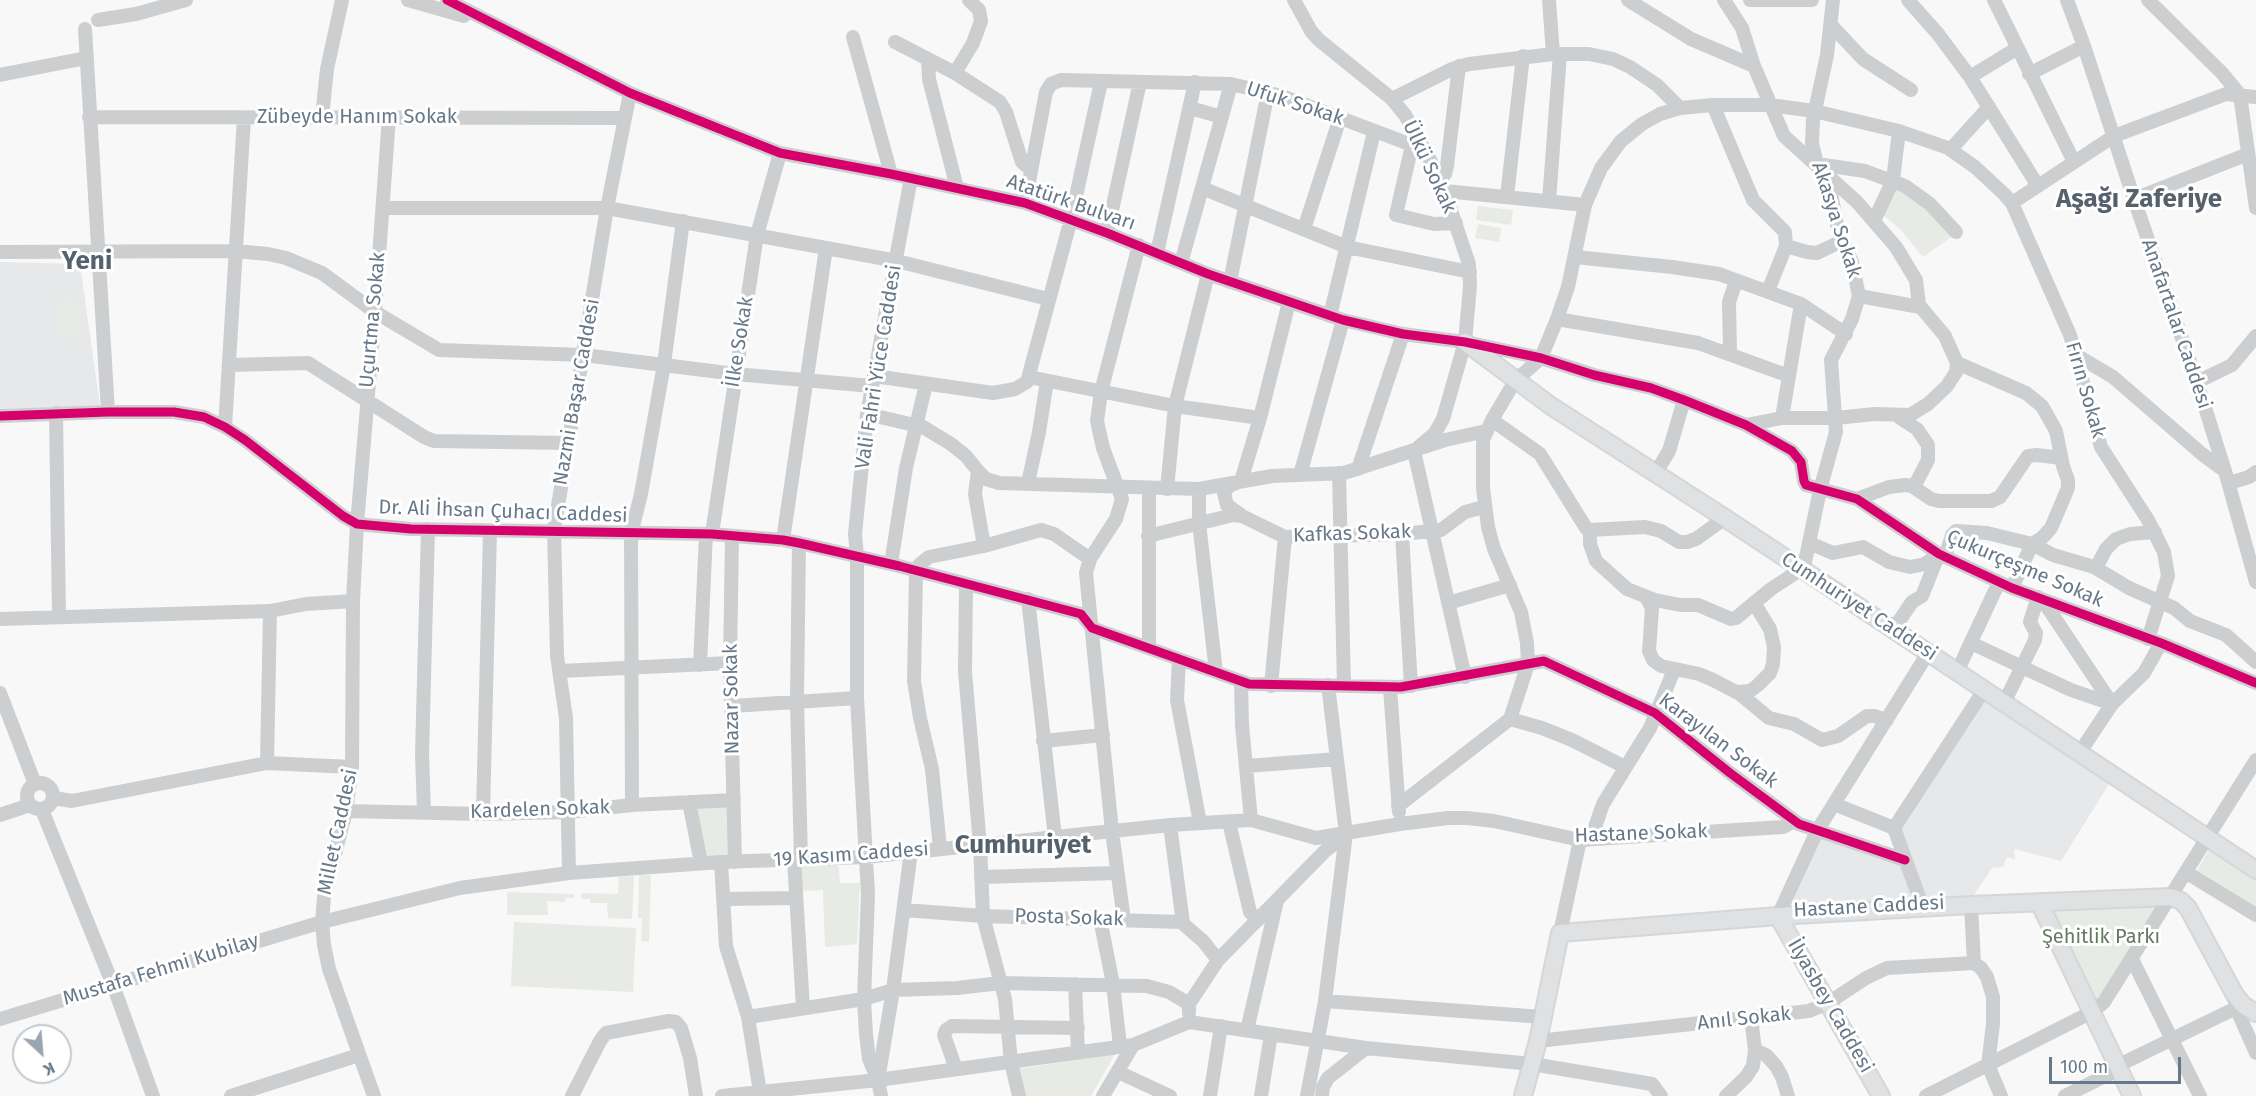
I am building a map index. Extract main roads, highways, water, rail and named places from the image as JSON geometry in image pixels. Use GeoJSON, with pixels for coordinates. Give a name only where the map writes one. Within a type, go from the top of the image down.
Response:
{"type":"FeatureCollection","features":[{"type":"Feature","properties":{"kind":"main road","name":"Cumhuriyet Caddesi"},"geometry":{"type":"LineString","coordinates":[[1465,342],[1515,381],[2256,870]]}},
{"type":"Feature","properties":{"kind":"main road","name":"Hastane Caddesi"},"geometry":{"type":"LineString","coordinates":[[1922,906],[2038,902],[2174,893]]}},
{"type":"Feature","properties":{"kind":"main road","name":"Hastane Caddesi"},"geometry":{"type":"LineString","coordinates":[[1523,1096],[1538,1041],[1560,931],[1780,914],[2174,893]]}},
{"type":"Feature","properties":{"kind":"main road"},"geometry":{"type":"LineString","coordinates":[[2174,893],[2188,908],[2235,1001],[2256,1013]]}},
{"type":"Feature","properties":{"kind":"main road"},"geometry":{"type":"LineString","coordinates":[[2174,893],[2187,895],[2240,995],[2256,1006]]}},
{"type":"Feature","properties":{"kind":"main road"},"geometry":{"type":"LineString","coordinates":[[2038,902],[2132,1096]]}},
{"type":"Feature","properties":{"kind":"main road","name":"İlyasbey Caddesi"},"geometry":{"type":"LineString","coordinates":[[1780,914],[1881,1096]]}},
{"type":"Feature","properties":{"kind":"district","name":"Aşağı Zaferiye"},"geometry":{"type":"Point","coordinates":[2139,200]}},
{"type":"Feature","properties":{"kind":"district","name":"Yeni"},"geometry":{"type":"Point","coordinates":[87,262]}},
{"type":"Feature","properties":{"kind":"district","name":"Cumhuriyet"},"geometry":{"type":"Point","coordinates":[1023,846]}},
{"type":"Feature","properties":{"kind":"park label","name":"Şehitlik Parkı"},"geometry":{"type":"Point","coordinates":[2101,937]}}]}
